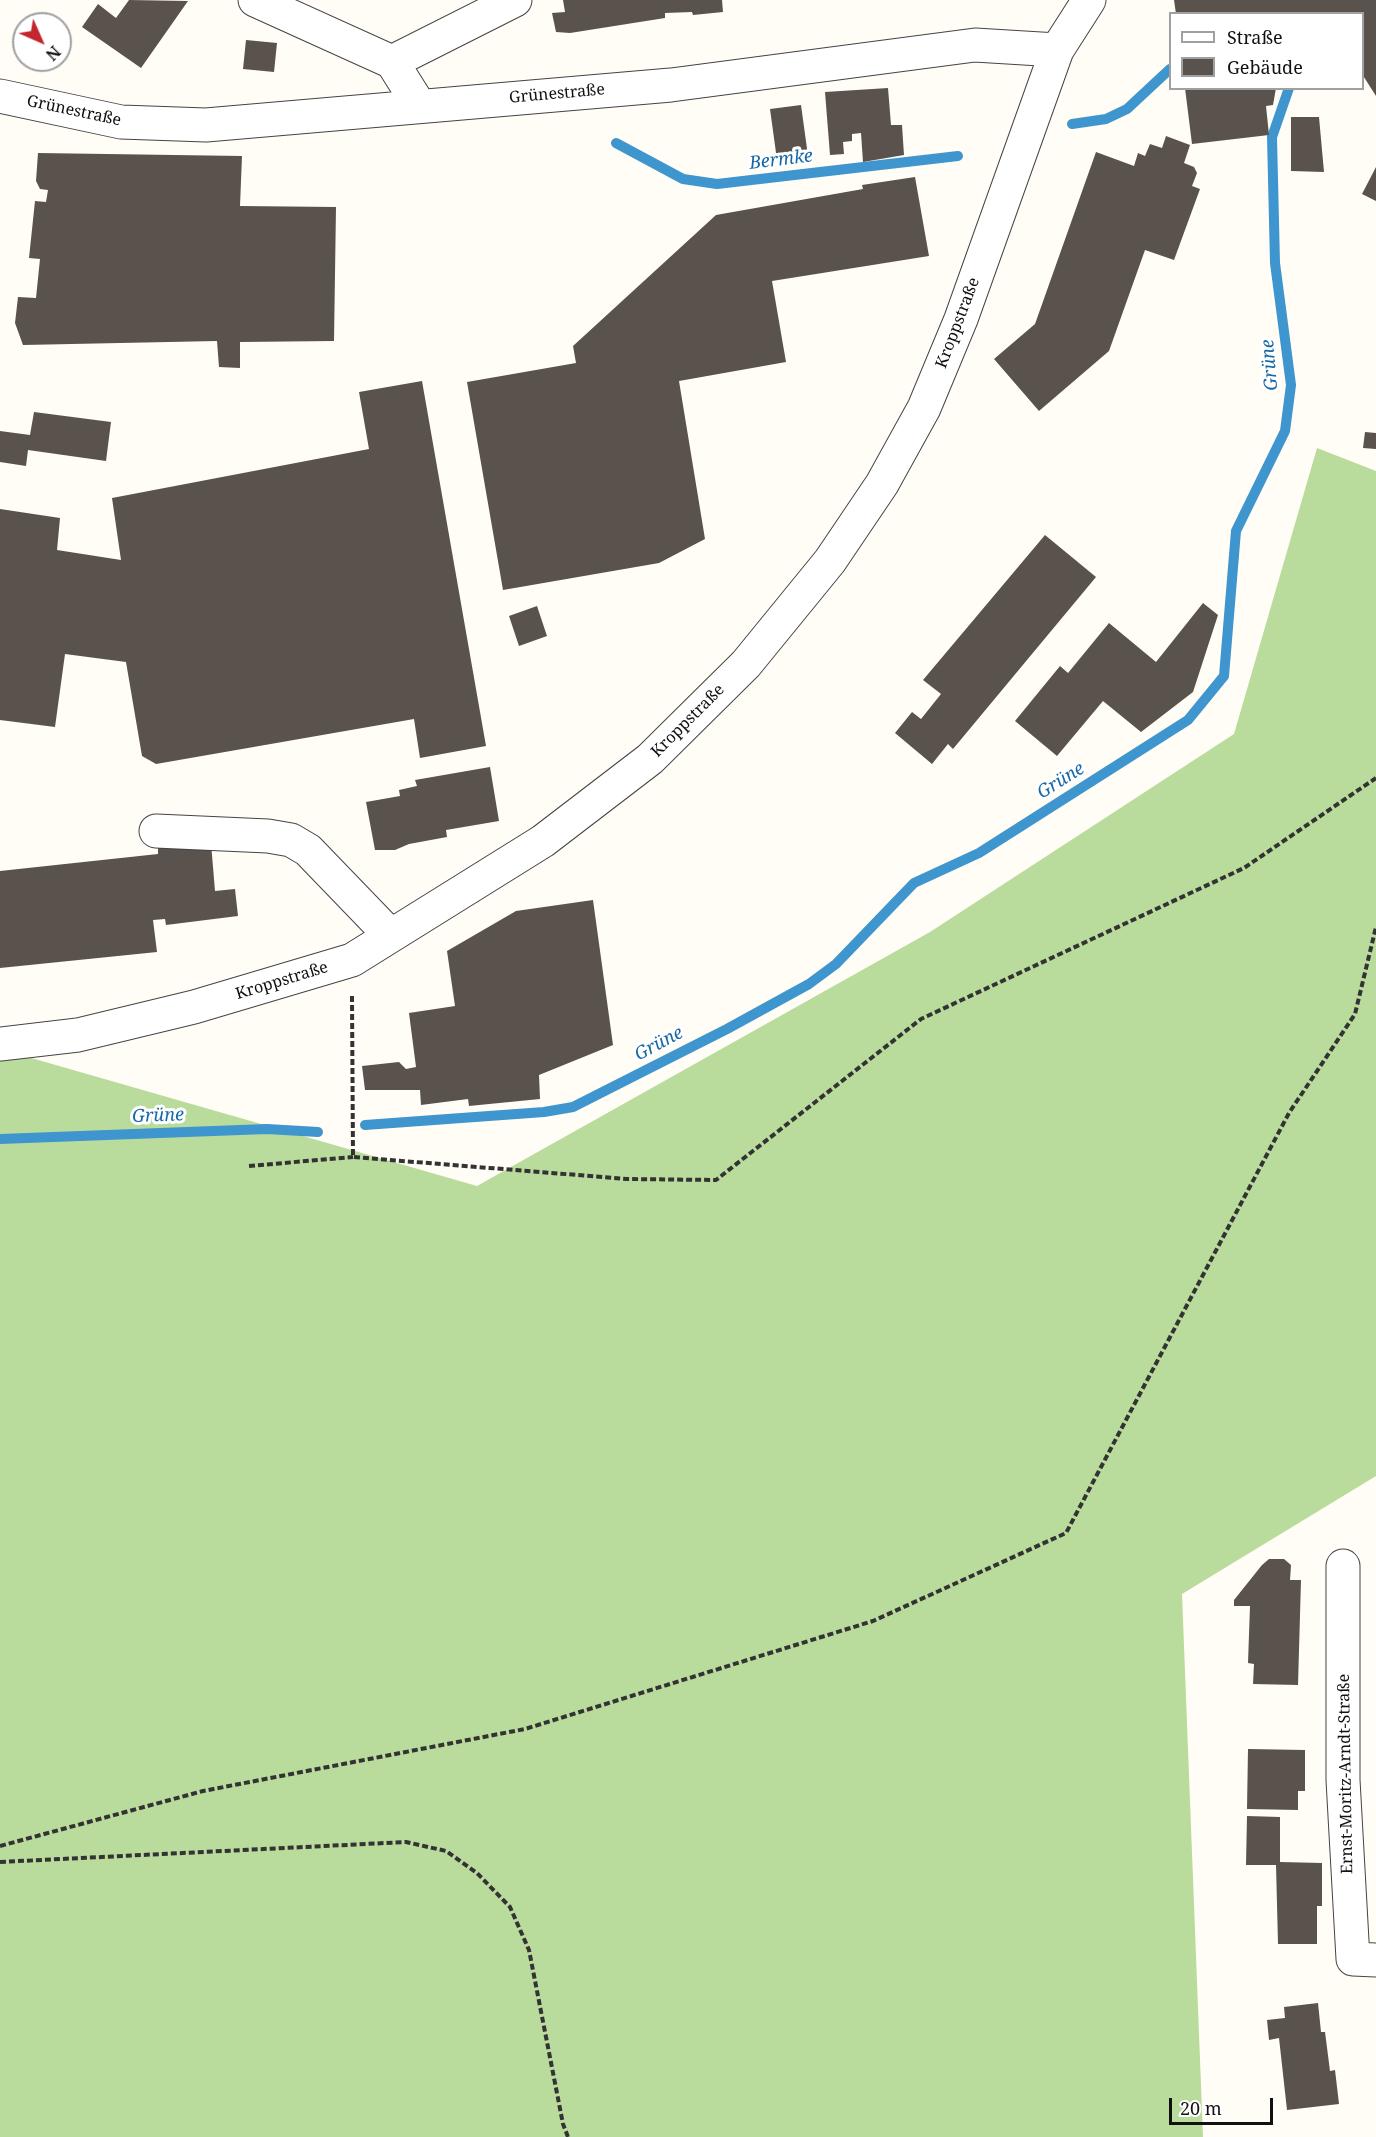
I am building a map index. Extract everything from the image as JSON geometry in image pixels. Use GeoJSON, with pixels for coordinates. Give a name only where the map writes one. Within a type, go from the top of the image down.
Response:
{"type":"FeatureCollection","features":[{"type":"Feature","properties":{"kind":"street"},"geometry":{"type":"LineString","coordinates":[[255,0],[392,62],[419,105]]}},
{"type":"Feature","properties":{"kind":"street"},"geometry":{"type":"LineString","coordinates":[[392,62],[515,0]]}},
{"type":"Feature","properties":{"kind":"street"},"geometry":{"type":"LineString","coordinates":[[1057,50],[1089,0]]}},
{"type":"Feature","properties":{"kind":"street","name":"Grünestraße"},"geometry":{"type":"LineString","coordinates":[[0,96],[121,122],[206,125],[671,85],[975,45],[1057,50]]}},
{"type":"Feature","properties":{"kind":"street","name":"Kroppstraße"},"geometry":{"type":"LineString","coordinates":[[0,1044],[78,1035],[194,1008],[352,960],[543,841],[650,759],[746,664],[830,561],[882,484],[924,408],[961,319],[1057,50]]}},
{"type":"Feature","properties":{"kind":"street"},"geometry":{"type":"LineString","coordinates":[[156,831],[268,836],[291,840],[308,850],[390,935]]}},
{"type":"Feature","properties":{"kind":"street","name":"Ernst-Moritz-Arndt-Straße"},"geometry":{"type":"LineString","coordinates":[[1343,1566],[1343,1780],[1353,1959],[1376,1960]]}},
{"type":"Feature","properties":{"kind":"path"},"geometry":{"type":"LineString","coordinates":[[249,1166],[353,1157],[627,1179],[716,1180],[921,1019],[1245,868],[1376,778]]}},
{"type":"Feature","properties":{"kind":"path"},"geometry":{"type":"LineString","coordinates":[[0,1846],[203,1791],[525,1729],[873,1621],[1066,1533],[1289,1113],[1355,1014],[1376,927]]}},
{"type":"Feature","properties":{"kind":"path"},"geometry":{"type":"LineString","coordinates":[[352,960],[353,1157]]}},
{"type":"Feature","properties":{"kind":"path"},"geometry":{"type":"LineString","coordinates":[[0,1862],[406,1842],[446,1851],[477,1873],[510,1907],[529,1950],[563,2124],[568,2137]]}},
{"type":"Feature","properties":{"kind":"green space"},"geometry":{"type":"Polygon","coordinates":[[[1317,448],[1376,471],[1376,1476],[1182,1594],[1203,2137],[0,2137],[0,1049],[477,1186],[930,932],[1234,734],[1317,448]]]}},
{"type":"Feature","properties":{"kind":"building"},"geometry":{"type":"Polygon","coordinates":[[[129,0],[188,1],[141,68],[82,27],[98,4],[116,18],[129,0]]]}},
{"type":"Feature","properties":{"kind":"building"},"geometry":{"type":"Polygon","coordinates":[[[563,0],[722,0],[723,12],[693,15],[692,12],[665,13],[665,18],[570,33],[556,32],[552,13],[565,12],[563,0]]]}},
{"type":"Feature","properties":{"kind":"building"},"geometry":{"type":"Polygon","coordinates":[[[1174,0],[1376,0],[1376,96],[1364,77],[1364,12],[1176,12],[1174,0]]]}},
{"type":"Feature","properties":{"kind":"building"},"geometry":{"type":"Polygon","coordinates":[[[246,40],[277,43],[274,72],[243,69],[246,40]]]}},
{"type":"Feature","properties":{"kind":"building"},"geometry":{"type":"Polygon","coordinates":[[[888,88],[891,125],[902,125],[904,155],[863,162],[861,133],[852,134],[852,141],[843,142],[844,154],[830,155],[825,92],[888,88]]]}},
{"type":"Feature","properties":{"kind":"building"},"geometry":{"type":"Polygon","coordinates":[[[1185,90],[1276,90],[1273,105],[1266,106],[1269,135],[1192,144],[1185,90]]]}},
{"type":"Feature","properties":{"kind":"building"},"geometry":{"type":"Polygon","coordinates":[[[801,105],[808,156],[777,160],[770,109],[801,105]]]}},
{"type":"Feature","properties":{"kind":"building"},"geometry":{"type":"Polygon","coordinates":[[[1291,117],[1319,117],[1324,172],[1291,171],[1291,117]]]}},
{"type":"Feature","properties":{"kind":"building"},"geometry":{"type":"Polygon","coordinates":[[[1166,136],[1190,145],[1184,163],[1194,167],[1197,173],[1192,186],[1200,189],[1174,260],[1145,250],[1109,351],[1039,411],[994,359],[1035,324],[1096,152],[1134,166],[1138,153],[1145,156],[1150,144],[1162,148],[1166,136]]]}},
{"type":"Feature","properties":{"kind":"building"},"geometry":{"type":"Polygon","coordinates":[[[38,153],[242,156],[240,206],[336,207],[334,341],[240,342],[240,368],[219,367],[217,341],[23,345],[15,323],[18,297],[36,298],[40,259],[29,258],[35,201],[46,202],[48,190],[40,189],[36,181],[38,153]]]}},
{"type":"Feature","properties":{"kind":"building"},"geometry":{"type":"Polygon","coordinates":[[[1376,167],[1376,201],[1362,194],[1376,167]]]}},
{"type":"Feature","properties":{"kind":"building"},"geometry":{"type":"Polygon","coordinates":[[[915,177],[929,256],[772,281],[786,362],[679,381],[705,539],[659,563],[503,590],[467,382],[576,363],[573,346],[716,215],[863,189],[862,185],[915,177]]]}},
{"type":"Feature","properties":{"kind":"building"},"geometry":{"type":"Polygon","coordinates":[[[422,381],[486,746],[420,758],[414,719],[156,764],[142,756],[126,662],[65,654],[55,727],[0,720],[0,509],[60,518],[57,550],[121,560],[112,498],[369,449],[359,392],[422,381]]]}},
{"type":"Feature","properties":{"kind":"building"},"geometry":{"type":"Polygon","coordinates":[[[34,412],[111,422],[106,461],[28,450],[26,466],[0,462],[0,431],[30,435],[34,412]]]}},
{"type":"Feature","properties":{"kind":"building"},"geometry":{"type":"Polygon","coordinates":[[[1365,432],[1376,433],[1376,449],[1363,448],[1365,432]]]}},
{"type":"Feature","properties":{"kind":"building"},"geometry":{"type":"Polygon","coordinates":[[[1045,535],[1096,577],[953,749],[948,744],[932,764],[895,733],[912,712],[921,719],[941,694],[923,680],[1045,535]]]}},
{"type":"Feature","properties":{"kind":"building"},"geometry":{"type":"Polygon","coordinates":[[[1203,603],[1218,615],[1193,692],[1141,732],[1103,701],[1057,756],[1015,721],[1060,666],[1068,673],[1109,623],[1156,662],[1203,603]]]}},
{"type":"Feature","properties":{"kind":"building"},"geometry":{"type":"Polygon","coordinates":[[[537,606],[547,636],[519,646],[509,616],[537,606]]]}},
{"type":"Feature","properties":{"kind":"building"},"geometry":{"type":"Polygon","coordinates":[[[490,767],[499,821],[446,830],[447,837],[409,844],[395,850],[375,850],[366,802],[400,796],[399,790],[417,786],[415,780],[490,767]]]}},
{"type":"Feature","properties":{"kind":"building"},"geometry":{"type":"Polygon","coordinates":[[[211,843],[215,891],[235,889],[238,916],[166,925],[165,919],[153,920],[157,952],[0,968],[0,871],[158,854],[158,848],[211,843]]]}},
{"type":"Feature","properties":{"kind":"building"},"geometry":{"type":"Polygon","coordinates":[[[593,900],[613,1045],[539,1075],[540,1099],[469,1106],[468,1099],[421,1105],[420,1090],[365,1090],[362,1066],[399,1062],[406,1069],[416,1067],[409,1013],[455,1006],[447,951],[516,911],[593,900]]]}},
{"type":"Feature","properties":{"kind":"building"},"geometry":{"type":"Polygon","coordinates":[[[1269,1559],[1284,1559],[1291,1565],[1290,1580],[1301,1580],[1298,1685],[1253,1684],[1254,1664],[1248,1663],[1250,1606],[1234,1606],[1234,1600],[1269,1559]]]}},
{"type":"Feature","properties":{"kind":"building"},"geometry":{"type":"Polygon","coordinates":[[[1248,1749],[1305,1750],[1305,1791],[1298,1791],[1298,1810],[1247,1809],[1248,1749]]]}},
{"type":"Feature","properties":{"kind":"building"},"geometry":{"type":"Polygon","coordinates":[[[1247,1816],[1280,1817],[1280,1862],[1322,1863],[1322,1906],[1317,1906],[1317,1944],[1278,1944],[1276,1865],[1246,1865],[1247,1816]]]}},
{"type":"Feature","properties":{"kind":"building"},"geometry":{"type":"Polygon","coordinates":[[[1318,2003],[1321,2032],[1325,2032],[1330,2071],[1335,2070],[1339,2104],[1287,2110],[1279,2038],[1269,2040],[1267,2020],[1285,2018],[1284,2007],[1318,2003]]]}},
{"type":"Feature","properties":{"kind":"waterway","name":"Bermke"},"geometry":{"type":"LineString","coordinates":[[1072,124],[1106,119],[1127,109],[1169,70]]}},
{"type":"Feature","properties":{"kind":"waterway","name":"Grüne"},"geometry":{"type":"LineString","coordinates":[[365,1125],[544,1112],[573,1107],[727,1029],[809,984],[836,964],[914,883],[979,853],[1188,720],[1224,676],[1236,531],[1285,431],[1291,385],[1275,263],[1272,137],[1288,90]]}},
{"type":"Feature","properties":{"kind":"waterway","name":"Bermke"},"geometry":{"type":"LineString","coordinates":[[616,143],[683,179],[717,184],[958,156]]}},
{"type":"Feature","properties":{"kind":"waterway","name":"Grüne"},"geometry":{"type":"LineString","coordinates":[[0,1139],[267,1129],[318,1132]]}}]}
